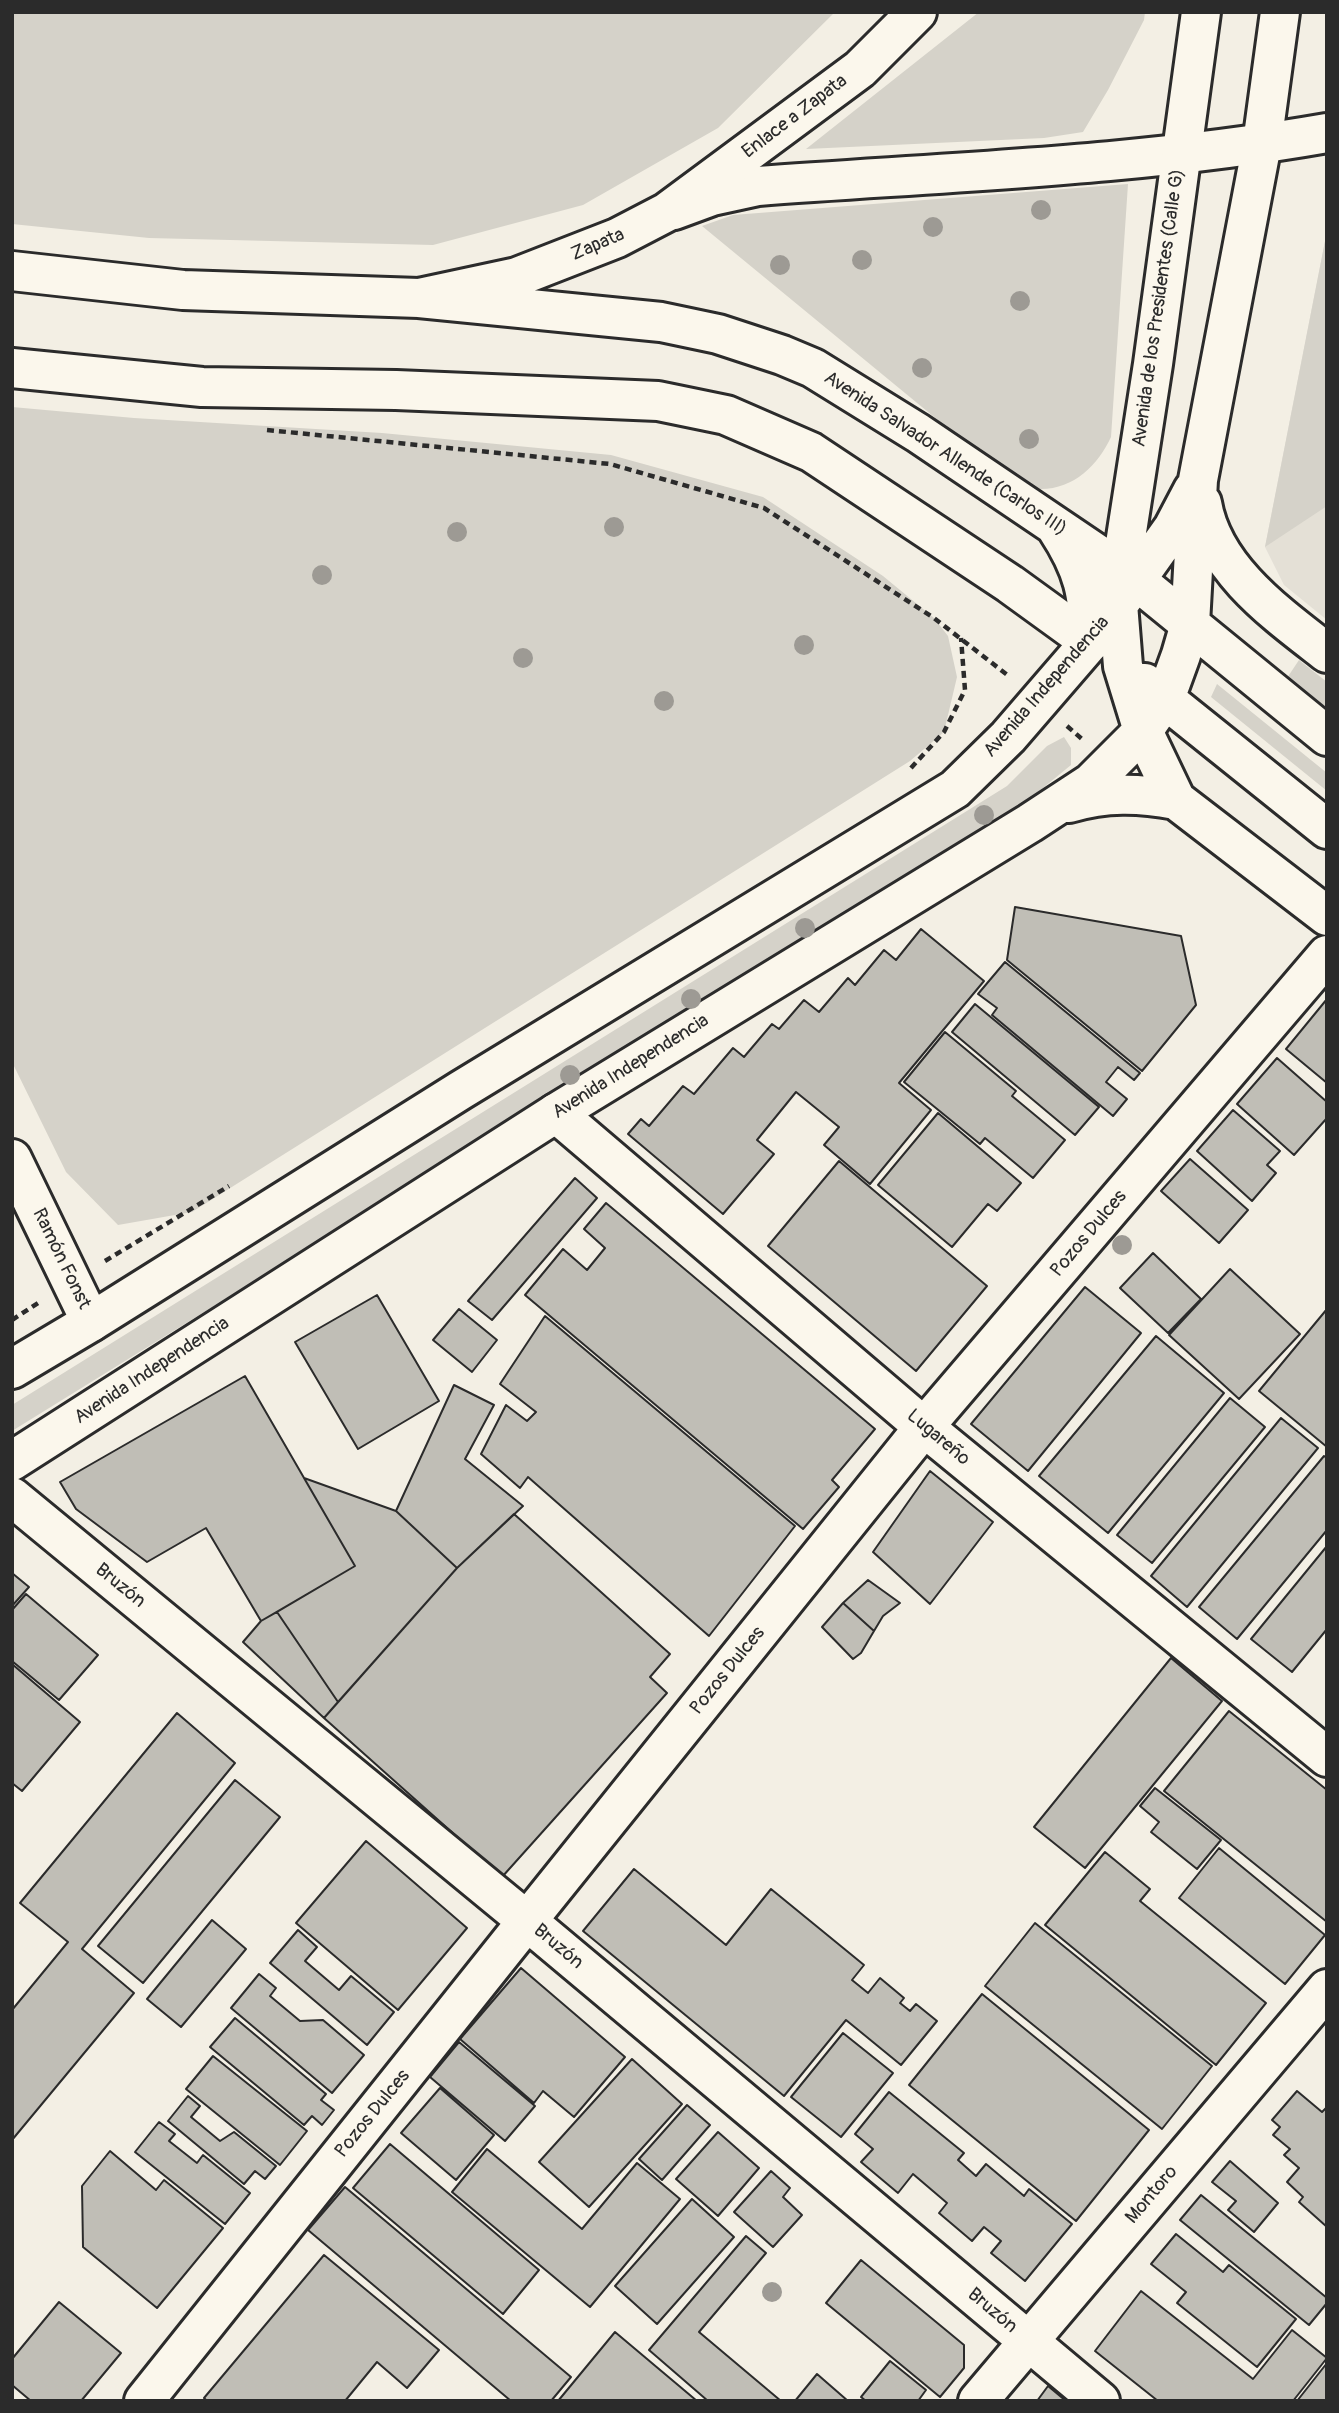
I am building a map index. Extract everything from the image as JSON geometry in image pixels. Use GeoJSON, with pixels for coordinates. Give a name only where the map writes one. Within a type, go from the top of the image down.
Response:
{"type":"FeatureCollection","features":[{"type":"Feature","properties":{"kind":"main road","name":"Enlace a Zapata"},"geometry":{"type":"LineString","coordinates":[[667,212],[860,69],[917,12]]}},
{"type":"Feature","properties":{"kind":"main road"},"geometry":{"type":"LineString","coordinates":[[860,69],[932,12]]}},
{"type":"Feature","properties":{"kind":"main road","name":"Avenida de los Presidentes (Calle G)"},"geometry":{"type":"LineString","coordinates":[[1176,800],[1143,732],[1123,666],[1125,585],[1200,12]]}},
{"type":"Feature","properties":{"kind":"main road"},"geometry":{"type":"LineString","coordinates":[[1191,624],[1198,480],[1262,144],[1280,12]]}},
{"type":"Feature","properties":{"kind":"main road"},"geometry":{"type":"LineString","coordinates":[[1262,144],[1327,132]]}},
{"type":"Feature","properties":{"kind":"main road","name":"Zapata"},"geometry":{"type":"LineString","coordinates":[[12,271],[183,290],[419,299],[517,277],[617,238],[667,212],[712,196],[758,186],[1181,155],[1262,144]]}},
{"type":"Feature","properties":{"kind":"main road","name":"Avenida Salvador Allende (Carlos III)"},"geometry":{"type":"LineString","coordinates":[[419,299],[661,322],[718,334],[813,368],[883,410],[1054,524],[1125,585],[1191,624],[1327,736]]}},
{"type":"Feature","properties":{"kind":"main road"},"geometry":{"type":"LineString","coordinates":[[12,368],[202,387],[396,390],[658,401],[726,415],[811,452],[1010,584],[1166,699],[1327,829]]}},
{"type":"Feature","properties":{"kind":"main road"},"geometry":{"type":"LineString","coordinates":[[1125,585],[1173,528],[1198,480]]}},
{"type":"Feature","properties":{"kind":"main road"},"geometry":{"type":"LineString","coordinates":[[1198,480],[1208,527],[1227,561],[1247,585],[1327,653]]}},
{"type":"Feature","properties":{"kind":"main road"},"geometry":{"type":"LineString","coordinates":[[1054,524],[1074,554],[1084,582],[1090,642]]}},
{"type":"Feature","properties":{"kind":"main road","name":"Avenida Independencia"},"geometry":{"type":"LineString","coordinates":[[12,1369],[92,1322],[382,1139],[956,789],[1090,642],[1125,585]]}},
{"type":"Feature","properties":{"kind":"main road","name":"Avenida Independencia"},"geometry":{"type":"LineString","coordinates":[[12,1461],[556,1113],[1091,783],[1143,732],[1166,699],[1191,624]]}},
{"type":"Feature","properties":{"kind":"main road"},"geometry":{"type":"LineString","coordinates":[[1054,807],[1101,795],[1143,794],[1176,800],[1327,916]]}},
{"type":"Feature","properties":{"kind":"main road","name":"Pozos Dulces"},"geometry":{"type":"LineString","coordinates":[[144,2401],[925,1427],[1327,955]]}},
{"type":"Feature","properties":{"kind":"main road","name":"Lugareño"},"geometry":{"type":"LineString","coordinates":[[556,1113],[925,1427],[1327,1757]]}},
{"type":"Feature","properties":{"kind":"main road","name":"Ramón Fonst"},"geometry":{"type":"LineString","coordinates":[[12,1159],[92,1322]]}},
{"type":"Feature","properties":{"kind":"main road","name":"Bruzón"},"geometry":{"type":"LineString","coordinates":[[12,1497],[527,1921],[1100,2401]]}},
{"type":"Feature","properties":{"kind":"main road","name":"Montoro"},"geometry":{"type":"LineString","coordinates":[[978,2401],[1327,1989]]}},
{"type":"Feature","properties":{"kind":"path"},"geometry":{"type":"LineString","coordinates":[[263,429],[610,464],[764,508],[961,637],[1111,764]]}},
{"type":"Feature","properties":{"kind":"path"},"geometry":{"type":"LineString","coordinates":[[909,770],[944,732],[965,690],[961,637]]}},
{"type":"Feature","properties":{"kind":"path"},"geometry":{"type":"LineString","coordinates":[[12,1320],[239,1180]]}},
{"type":"Feature","properties":{"kind":"shaded area"},"geometry":{"type":"Polygon","coordinates":[[[12,12],[835,12],[718,128],[583,205],[433,245],[149,238],[12,224],[12,12]]]}},
{"type":"Feature","properties":{"kind":"shaded area"},"geometry":{"type":"Polygon","coordinates":[[[979,12],[1145,12],[1144,20],[1108,90],[1083,132],[1044,138],[806,149],[979,12]]]}},
{"type":"Feature","properties":{"kind":"shaded area"},"geometry":{"type":"Polygon","coordinates":[[[1128,184],[1111,437],[1084,474],[1053,488],[1018,486],[702,226],[733,215],[1128,184]]]}},
{"type":"Feature","properties":{"kind":"shaded area"},"geometry":{"type":"Polygon","coordinates":[[[1327,231],[1327,620],[1284,585],[1265,547],[1327,231]]]}},
{"type":"Feature","properties":{"kind":"shaded area"},"geometry":{"type":"Polygon","coordinates":[[[1327,231],[1327,506],[1265,547],[1327,231]]]}},
{"type":"Feature","properties":{"kind":"shaded area"},"geometry":{"type":"Polygon","coordinates":[[[12,407],[134,418],[382,433],[611,455],[763,497],[883,576],[934,618],[948,636],[957,677],[944,732],[910,761],[192,1212],[118,1225],[66,1172],[12,1062],[12,407]]]}},
{"type":"Feature","properties":{"kind":"shaded area"},"geometry":{"type":"Polygon","coordinates":[[[1299,660],[1327,682],[1327,719],[1283,684],[1299,660]]]}},
{"type":"Feature","properties":{"kind":"shaded area"},"geometry":{"type":"Polygon","coordinates":[[[1217,684],[1327,773],[1327,791],[1211,697],[1217,684]]]}},
{"type":"Feature","properties":{"kind":"shaded area"},"geometry":{"type":"Polygon","coordinates":[[[1064,737],[1071,748],[1071,765],[1021,806],[12,1431],[12,1405],[1007,786],[1047,746],[1064,737]]]}},
{"type":"Feature","properties":{"kind":"building"},"geometry":{"type":"Polygon","coordinates":[[[1015,907],[1181,936],[1196,1005],[1142,1071],[1007,960],[1015,907]]]}},
{"type":"Feature","properties":{"kind":"building"},"geometry":{"type":"Polygon","coordinates":[[[921,929],[984,981],[899,1083],[931,1110],[870,1184],[824,1145],[839,1127],[796,1092],[757,1140],[774,1154],[723,1214],[628,1134],[641,1119],[649,1126],[683,1086],[694,1094],[733,1048],[744,1057],[772,1024],[779,1029],[804,1000],[819,1012],[848,978],[855,985],[884,950],[896,960],[921,929]]]}},
{"type":"Feature","properties":{"kind":"building"},"geometry":{"type":"Polygon","coordinates":[[[1005,962],[1140,1073],[1134,1080],[1118,1067],[1106,1082],[1127,1099],[1113,1116],[992,1015],[997,1008],[978,994],[1005,962]]]}},
{"type":"Feature","properties":{"kind":"building"},"geometry":{"type":"Polygon","coordinates":[[[1327,999],[1327,1083],[1286,1049],[1327,999]]]}},
{"type":"Feature","properties":{"kind":"building"},"geometry":{"type":"Polygon","coordinates":[[[975,1004],[1099,1107],[1075,1135],[952,1032],[975,1004]]]}},
{"type":"Feature","properties":{"kind":"building"},"geometry":{"type":"Polygon","coordinates":[[[945,1032],[1016,1091],[1012,1096],[1065,1140],[1033,1178],[985,1138],[980,1144],[904,1082],[945,1032]]]}},
{"type":"Feature","properties":{"kind":"building"},"geometry":{"type":"Polygon","coordinates":[[[1277,1058],[1327,1102],[1327,1118],[1294,1155],[1237,1104],[1277,1058]]]}},
{"type":"Feature","properties":{"kind":"building"},"geometry":{"type":"Polygon","coordinates":[[[1233,1110],[1280,1151],[1267,1165],[1276,1173],[1252,1201],[1197,1151],[1233,1110]]]}},
{"type":"Feature","properties":{"kind":"building"},"geometry":{"type":"Polygon","coordinates":[[[938,1113],[1021,1183],[997,1211],[988,1204],[952,1247],[878,1185],[938,1113]]]}},
{"type":"Feature","properties":{"kind":"building"},"geometry":{"type":"Polygon","coordinates":[[[1190,1159],[1248,1210],[1219,1243],[1161,1191],[1190,1159]]]}},
{"type":"Feature","properties":{"kind":"building"},"geometry":{"type":"Polygon","coordinates":[[[839,1161],[987,1286],[916,1371],[768,1246],[839,1161]]]}},
{"type":"Feature","properties":{"kind":"building"},"geometry":{"type":"Polygon","coordinates":[[[575,1178],[597,1198],[492,1320],[468,1301],[575,1178]]]}},
{"type":"Feature","properties":{"kind":"building"},"geometry":{"type":"Polygon","coordinates":[[[606,1203],[875,1429],[832,1480],[839,1487],[803,1529],[525,1295],[563,1249],[587,1270],[605,1248],[584,1229],[606,1203]]]}},
{"type":"Feature","properties":{"kind":"building"},"geometry":{"type":"Polygon","coordinates":[[[1153,1253],[1201,1299],[1168,1333],[1120,1288],[1153,1253]]]}},
{"type":"Feature","properties":{"kind":"building"},"geometry":{"type":"Polygon","coordinates":[[[1230,1269],[1300,1334],[1239,1399],[1169,1335],[1230,1269]]]}},
{"type":"Feature","properties":{"kind":"building"},"geometry":{"type":"Polygon","coordinates":[[[1085,1287],[1141,1333],[1028,1471],[971,1424],[1085,1287]]]}},
{"type":"Feature","properties":{"kind":"building"},"geometry":{"type":"Polygon","coordinates":[[[377,1295],[439,1401],[358,1449],[295,1342],[377,1295]]]}},
{"type":"Feature","properties":{"kind":"building"},"geometry":{"type":"Polygon","coordinates":[[[459,1309],[497,1340],[472,1372],[433,1340],[459,1309]]]}},
{"type":"Feature","properties":{"kind":"building"},"geometry":{"type":"Polygon","coordinates":[[[1327,1309],[1327,1447],[1259,1391],[1327,1309]]]}},
{"type":"Feature","properties":{"kind":"building"},"geometry":{"type":"Polygon","coordinates":[[[545,1316],[795,1526],[709,1636],[528,1477],[520,1488],[481,1454],[506,1405],[527,1421],[536,1412],[500,1384],[545,1316]]]}},
{"type":"Feature","properties":{"kind":"building"},"geometry":{"type":"Polygon","coordinates":[[[1156,1336],[1224,1393],[1108,1533],[1039,1476],[1156,1336]]]}},
{"type":"Feature","properties":{"kind":"building"},"geometry":{"type":"Polygon","coordinates":[[[245,1376],[355,1566],[261,1621],[206,1528],[147,1562],[76,1509],[60,1482],[245,1376]]]}},
{"type":"Feature","properties":{"kind":"building"},"geometry":{"type":"Polygon","coordinates":[[[454,1385],[494,1405],[465,1459],[523,1506],[457,1568],[396,1511],[454,1385]]]}},
{"type":"Feature","properties":{"kind":"building"},"geometry":{"type":"Polygon","coordinates":[[[1230,1398],[1265,1427],[1152,1563],[1117,1535],[1230,1398]]]}},
{"type":"Feature","properties":{"kind":"building"},"geometry":{"type":"Polygon","coordinates":[[[1281,1418],[1318,1448],[1187,1607],[1151,1576],[1281,1418]]]}},
{"type":"Feature","properties":{"kind":"building"},"geometry":{"type":"Polygon","coordinates":[[[1324,1456],[1327,1458],[1327,1530],[1237,1639],[1199,1607],[1324,1456]]]}},
{"type":"Feature","properties":{"kind":"building"},"geometry":{"type":"Polygon","coordinates":[[[930,1471],[993,1522],[930,1604],[873,1552],[930,1471]]]}},
{"type":"Feature","properties":{"kind":"building"},"geometry":{"type":"Polygon","coordinates":[[[304,1478],[396,1511],[457,1568],[338,1702],[277,1612],[355,1566],[304,1478]]]}},
{"type":"Feature","properties":{"kind":"building"},"geometry":{"type":"Polygon","coordinates":[[[514,1514],[670,1654],[650,1677],[667,1693],[502,1877],[324,1718],[457,1568],[514,1514]]]}},
{"type":"Feature","properties":{"kind":"building"},"geometry":{"type":"Polygon","coordinates":[[[1327,1546],[1327,1629],[1292,1672],[1251,1639],[1327,1546]]]}},
{"type":"Feature","properties":{"kind":"building"},"geometry":{"type":"Polygon","coordinates":[[[12,1573],[29,1587],[12,1606],[12,1573]]]}},
{"type":"Feature","properties":{"kind":"building"},"geometry":{"type":"Polygon","coordinates":[[[868,1580],[900,1603],[883,1616],[874,1631],[843,1603],[868,1580]]]}},
{"type":"Feature","properties":{"kind":"building"},"geometry":{"type":"Polygon","coordinates":[[[26,1594],[98,1655],[59,1700],[12,1661],[12,1610],[26,1594]]]}},
{"type":"Feature","properties":{"kind":"building"},"geometry":{"type":"Polygon","coordinates":[[[843,1603],[874,1631],[861,1653],[853,1659],[822,1627],[843,1603]]]}},
{"type":"Feature","properties":{"kind":"building"},"geometry":{"type":"Polygon","coordinates":[[[277,1612],[338,1702],[324,1718],[243,1642],[261,1621],[277,1612]]]}},
{"type":"Feature","properties":{"kind":"building"},"geometry":{"type":"Polygon","coordinates":[[[1171,1658],[1222,1701],[1085,1868],[1034,1827],[1171,1658]]]}},
{"type":"Feature","properties":{"kind":"building"},"geometry":{"type":"Polygon","coordinates":[[[12,1664],[80,1722],[22,1791],[12,1783],[12,1664]]]}},
{"type":"Feature","properties":{"kind":"building"},"geometry":{"type":"Polygon","coordinates":[[[1229,1711],[1327,1790],[1327,1922],[1164,1791],[1229,1711]]]}},
{"type":"Feature","properties":{"kind":"building"},"geometry":{"type":"Polygon","coordinates":[[[177,1713],[235,1763],[82,1949],[134,1993],[12,2140],[12,2010],[68,1942],[20,1903],[177,1713]]]}},
{"type":"Feature","properties":{"kind":"building"},"geometry":{"type":"Polygon","coordinates":[[[235,1780],[280,1817],[143,1983],[98,1946],[235,1780]]]}},
{"type":"Feature","properties":{"kind":"building"},"geometry":{"type":"Polygon","coordinates":[[[1155,1788],[1221,1840],[1197,1869],[1151,1832],[1159,1822],[1140,1806],[1155,1788]]]}},
{"type":"Feature","properties":{"kind":"building"},"geometry":{"type":"Polygon","coordinates":[[[366,1841],[467,1928],[398,2010],[296,1923],[366,1841]]]}},
{"type":"Feature","properties":{"kind":"building"},"geometry":{"type":"Polygon","coordinates":[[[1219,1848],[1325,1935],[1285,1984],[1179,1898],[1219,1848]]]}},
{"type":"Feature","properties":{"kind":"building"},"geometry":{"type":"Polygon","coordinates":[[[1105,1852],[1150,1889],[1140,1901],[1266,2003],[1216,2065],[1045,1925],[1105,1852]]]}},
{"type":"Feature","properties":{"kind":"building"},"geometry":{"type":"Polygon","coordinates":[[[634,1869],[726,1945],[771,1889],[864,1965],[852,1980],[868,1993],[880,1978],[904,1998],[900,2003],[910,2011],[916,2004],[937,2021],[901,2065],[846,2020],[784,2096],[583,1931],[634,1869]]]}},
{"type":"Feature","properties":{"kind":"building"},"geometry":{"type":"Polygon","coordinates":[[[212,1920],[246,1949],[181,2027],[147,1999],[212,1920]]]}},
{"type":"Feature","properties":{"kind":"building"},"geometry":{"type":"Polygon","coordinates":[[[1035,1923],[1212,2066],[1162,2129],[985,1986],[1035,1923]]]}},
{"type":"Feature","properties":{"kind":"building"},"geometry":{"type":"Polygon","coordinates":[[[298,1930],[317,1947],[305,1961],[339,1990],[351,1976],[394,2012],[367,2045],[270,1963],[298,1930]]]}},
{"type":"Feature","properties":{"kind":"building"},"geometry":{"type":"Polygon","coordinates":[[[521,1968],[625,2057],[574,2117],[543,2091],[534,2103],[460,2039],[521,1968]]]}},
{"type":"Feature","properties":{"kind":"building"},"geometry":{"type":"Polygon","coordinates":[[[259,1974],[276,1988],[270,1996],[300,2021],[323,2020],[364,2055],[332,2093],[231,2008],[259,1974]]]}},
{"type":"Feature","properties":{"kind":"building"},"geometry":{"type":"Polygon","coordinates":[[[982,1994],[1149,2130],[1076,2221],[909,2085],[982,1994]]]}},
{"type":"Feature","properties":{"kind":"building"},"geometry":{"type":"Polygon","coordinates":[[[235,2018],[326,2094],[321,2100],[334,2110],[322,2125],[312,2116],[304,2125],[210,2047],[235,2018]]]}},
{"type":"Feature","properties":{"kind":"building"},"geometry":{"type":"Polygon","coordinates":[[[843,2033],[893,2073],[841,2137],[791,2097],[843,2033]]]}},
{"type":"Feature","properties":{"kind":"building"},"geometry":{"type":"Polygon","coordinates":[[[459,2042],[535,2106],[505,2141],[430,2077],[459,2042]]]}},
{"type":"Feature","properties":{"kind":"building"},"geometry":{"type":"Polygon","coordinates":[[[213,2056],[307,2131],[280,2165],[186,2089],[213,2056]]]}},
{"type":"Feature","properties":{"kind":"building"},"geometry":{"type":"Polygon","coordinates":[[[632,2059],[682,2104],[589,2207],[539,2162],[632,2059]]]}},
{"type":"Feature","properties":{"kind":"building"},"geometry":{"type":"Polygon","coordinates":[[[440,2088],[494,2135],[456,2180],[401,2133],[440,2088]]]}},
{"type":"Feature","properties":{"kind":"building"},"geometry":{"type":"Polygon","coordinates":[[[1297,2091],[1322,2112],[1327,2107],[1327,2227],[1299,2202],[1303,2197],[1287,2182],[1299,2168],[1284,2155],[1290,2149],[1273,2135],[1280,2127],[1272,2120],[1297,2091]]]}},
{"type":"Feature","properties":{"kind":"building"},"geometry":{"type":"Polygon","coordinates":[[[889,2092],[964,2153],[958,2160],[976,2176],[986,2164],[1024,2196],[1029,2189],[1072,2224],[1025,2281],[991,2253],[1001,2241],[984,2227],[972,2241],[939,2213],[947,2203],[913,2174],[898,2193],[861,2162],[873,2149],[855,2134],[889,2092]]]}},
{"type":"Feature","properties":{"kind":"building"},"geometry":{"type":"Polygon","coordinates":[[[188,2096],[200,2106],[191,2117],[220,2141],[234,2132],[276,2166],[265,2179],[255,2171],[244,2184],[168,2121],[188,2096]]]}},
{"type":"Feature","properties":{"kind":"building"},"geometry":{"type":"Polygon","coordinates":[[[687,2105],[710,2125],[662,2180],[639,2159],[687,2105]]]}},
{"type":"Feature","properties":{"kind":"building"},"geometry":{"type":"Polygon","coordinates":[[[159,2122],[175,2134],[169,2141],[197,2163],[203,2155],[250,2193],[225,2224],[135,2152],[159,2122]]]}},
{"type":"Feature","properties":{"kind":"building"},"geometry":{"type":"Polygon","coordinates":[[[718,2132],[759,2168],[718,2216],[676,2179],[718,2132]]]}},
{"type":"Feature","properties":{"kind":"building"},"geometry":{"type":"Polygon","coordinates":[[[390,2144],[539,2270],[503,2314],[353,2188],[390,2144]]]}},
{"type":"Feature","properties":{"kind":"building"},"geometry":{"type":"Polygon","coordinates":[[[487,2149],[582,2229],[637,2163],[680,2199],[590,2307],[452,2192],[487,2149]]]}},
{"type":"Feature","properties":{"kind":"building"},"geometry":{"type":"Polygon","coordinates":[[[110,2151],[156,2190],[164,2180],[223,2228],[157,2308],[83,2247],[82,2186],[110,2151]]]}},
{"type":"Feature","properties":{"kind":"building"},"geometry":{"type":"Polygon","coordinates":[[[1230,2161],[1278,2203],[1254,2232],[1228,2210],[1236,2201],[1212,2182],[1230,2161]]]}},
{"type":"Feature","properties":{"kind":"building"},"geometry":{"type":"Polygon","coordinates":[[[771,2171],[790,2188],[783,2197],[802,2215],[773,2247],[734,2212],[771,2171]]]}},
{"type":"Feature","properties":{"kind":"building"},"geometry":{"type":"Polygon","coordinates":[[[345,2187],[571,2377],[551,2401],[511,2401],[308,2230],[345,2187]]]}},
{"type":"Feature","properties":{"kind":"building"},"geometry":{"type":"Polygon","coordinates":[[[1201,2195],[1327,2298],[1327,2303],[1309,2325],[1180,2220],[1201,2195]]]}},
{"type":"Feature","properties":{"kind":"building"},"geometry":{"type":"Polygon","coordinates":[[[692,2199],[734,2237],[657,2324],[615,2286],[692,2199]]]}},
{"type":"Feature","properties":{"kind":"building"},"geometry":{"type":"Polygon","coordinates":[[[1176,2234],[1223,2272],[1229,2265],[1296,2319],[1257,2367],[1177,2303],[1186,2292],[1151,2264],[1176,2234]]]}},
{"type":"Feature","properties":{"kind":"building"},"geometry":{"type":"Polygon","coordinates":[[[746,2236],[766,2253],[699,2332],[781,2401],[708,2401],[649,2350],[746,2236]]]}},
{"type":"Feature","properties":{"kind":"building"},"geometry":{"type":"Polygon","coordinates":[[[324,2255],[439,2350],[407,2388],[377,2362],[345,2401],[207,2401],[204,2398],[324,2255]]]}},
{"type":"Feature","properties":{"kind":"building"},"geometry":{"type":"Polygon","coordinates":[[[861,2260],[964,2345],[964,2368],[940,2397],[826,2303],[861,2260]]]}},
{"type":"Feature","properties":{"kind":"building"},"geometry":{"type":"Polygon","coordinates":[[[1141,2291],[1253,2379],[1292,2330],[1327,2358],[1293,2401],[1158,2401],[1095,2351],[1141,2291]]]}},
{"type":"Feature","properties":{"kind":"building"},"geometry":{"type":"Polygon","coordinates":[[[59,2302],[121,2353],[81,2401],[31,2401],[12,2385],[12,2359],[59,2302]]]}},
{"type":"Feature","properties":{"kind":"building"},"geometry":{"type":"Polygon","coordinates":[[[615,2332],[697,2401],[558,2401],[615,2332]]]}},
{"type":"Feature","properties":{"kind":"building"},"geometry":{"type":"Polygon","coordinates":[[[890,2361],[926,2390],[918,2401],[866,2401],[861,2397],[890,2361]]]}},
{"type":"Feature","properties":{"kind":"building"},"geometry":{"type":"Polygon","coordinates":[[[1327,2363],[1327,2401],[1297,2401],[1327,2363]]]}},
{"type":"Feature","properties":{"kind":"building"},"geometry":{"type":"Polygon","coordinates":[[[817,2374],[848,2401],[795,2401],[817,2374]]]}},
{"type":"Feature","properties":{"kind":"building"},"geometry":{"type":"Polygon","coordinates":[[[1048,2386],[1066,2401],[1037,2401],[1048,2386]]]}}]}
